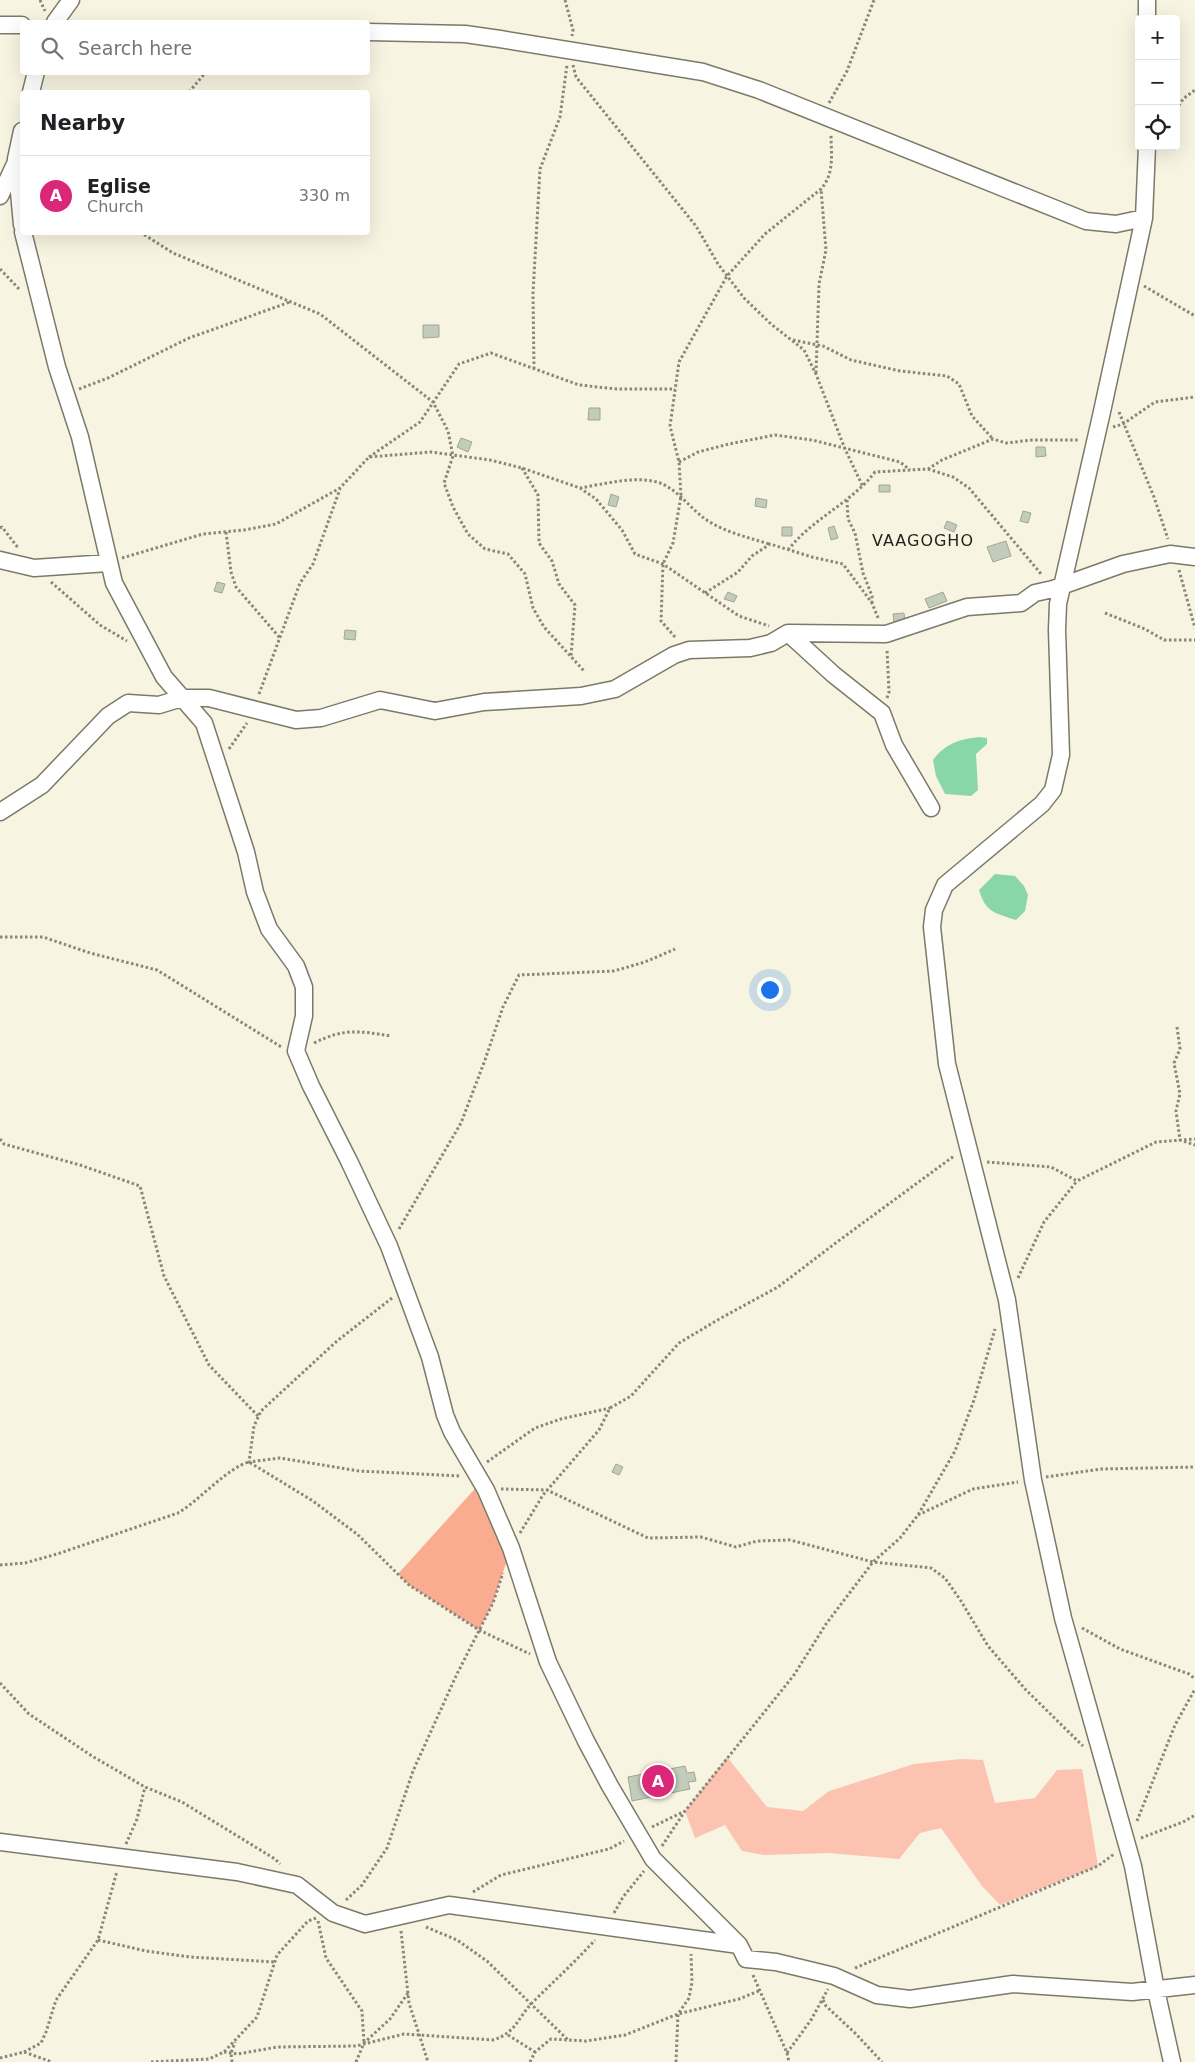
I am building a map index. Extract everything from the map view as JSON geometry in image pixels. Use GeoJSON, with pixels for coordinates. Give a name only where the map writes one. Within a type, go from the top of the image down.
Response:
{"type":"FeatureCollection","features":[{"type":"Feature","properties":{"kind":"street"},"geometry":{"type":"LineString","coordinates":[[56,20],[71,0]]}},
{"type":"Feature","properties":{"kind":"street"},"geometry":{"type":"LineString","coordinates":[[1147,0],[1147,15]]}},
{"type":"Feature","properties":{"kind":"street"},"geometry":{"type":"LineString","coordinates":[[0,25],[20,25]]}},
{"type":"Feature","properties":{"kind":"street"},"geometry":{"type":"LineString","coordinates":[[370,32],[465,34],[703,72],[758,90],[1086,220],[1116,224],[1144,218]]}},
{"type":"Feature","properties":{"kind":"street"},"geometry":{"type":"LineString","coordinates":[[32,90],[35,75]]}},
{"type":"Feature","properties":{"kind":"street"},"geometry":{"type":"LineString","coordinates":[[0,196],[16,160],[20,141]]}},
{"type":"Feature","properties":{"kind":"street"},"geometry":{"type":"LineString","coordinates":[[1147,150],[1144,218],[1097,434],[1058,587],[1057,630],[1061,754],[1053,790],[1042,804],[944,885],[934,910],[932,927],[947,1064],[1007,1300],[1033,1480],[1063,1618],[1127,1843],[1172,2062]]}},
{"type":"Feature","properties":{"kind":"street"},"geometry":{"type":"LineString","coordinates":[[16,160],[20,203]]}},
{"type":"Feature","properties":{"kind":"street"},"geometry":{"type":"LineString","coordinates":[[24,235],[57,367],[80,437],[114,583],[134,625],[164,677],[204,723],[246,852],[255,892],[270,929],[296,966],[304,987],[304,1016],[296,1051],[310,1086],[349,1160],[389,1246],[430,1358],[449,1424],[486,1490],[510,1548],[548,1662],[586,1741],[654,1859],[743,1952]]}},
{"type":"Feature","properties":{"kind":"street"},"geometry":{"type":"LineString","coordinates":[[0,812],[42,785],[108,716],[128,704],[159,705],[182,698],[209,698],[296,720],[320,718],[380,700],[435,711],[484,702],[582,696],[614,690],[674,655],[689,650],[750,648],[771,643],[788,633],[886,634],[967,607],[1021,602],[1035,593],[1058,587],[1123,564],[1175,555],[1195,557]]}},
{"type":"Feature","properties":{"kind":"street"},"geometry":{"type":"LineString","coordinates":[[0,560],[34,568],[108,563]]}},
{"type":"Feature","properties":{"kind":"street"},"geometry":{"type":"LineString","coordinates":[[788,633],[834,675],[882,713],[894,745],[931,808]]}},
{"type":"Feature","properties":{"kind":"street"},"geometry":{"type":"LineString","coordinates":[[0,1842],[237,1872],[297,1885],[325,1915],[365,1924],[449,1906],[691,1940],[834,1976],[876,1995],[910,1999],[1013,1984],[1132,1992],[1195,1984]]}},
{"type":"Feature","properties":{"kind":"path"},"geometry":{"type":"LineString","coordinates":[[534,369],[534,284],[540,169],[560,117],[573,30],[565,0]]}},
{"type":"Feature","properties":{"kind":"path"},"geometry":{"type":"LineString","coordinates":[[675,637],[661,621],[663,564],[673,543],[681,496],[679,462],[670,426],[679,362],[727,276],[765,234],[828,181],[831,168],[829,103],[847,71],[874,0]]}},
{"type":"Feature","properties":{"kind":"path"},"geometry":{"type":"LineString","coordinates":[[569,50],[576,77],[696,226],[718,264],[744,298],[804,350],[816,374],[845,449],[863,487]]}},
{"type":"Feature","properties":{"kind":"path"},"geometry":{"type":"LineString","coordinates":[[191,90],[203,75]]}},
{"type":"Feature","properties":{"kind":"path"},"geometry":{"type":"LineString","coordinates":[[1179,105],[1183,99],[1195,90]]}},
{"type":"Feature","properties":{"kind":"path"},"geometry":{"type":"LineString","coordinates":[[816,374],[819,284],[826,250],[821,188]]}},
{"type":"Feature","properties":{"kind":"path"},"geometry":{"type":"LineString","coordinates":[[145,235],[173,253],[320,314],[433,402],[448,432],[453,456],[444,483],[453,507],[468,534],[485,549],[508,554],[525,574],[533,608],[544,626],[585,672]]}},
{"type":"Feature","properties":{"kind":"path"},"geometry":{"type":"LineString","coordinates":[[1131,279],[1195,316]]}},
{"type":"Feature","properties":{"kind":"path"},"geometry":{"type":"LineString","coordinates":[[66,394],[108,378],[189,338],[291,302]]}},
{"type":"Feature","properties":{"kind":"path"},"geometry":{"type":"LineString","coordinates":[[792,340],[823,346],[851,360],[900,371],[947,376],[959,384],[972,416],[993,439],[1006,443],[1032,440],[1083,440],[1123,424],[1155,402],[1195,397]]}},
{"type":"Feature","properties":{"kind":"path"},"geometry":{"type":"LineString","coordinates":[[108,563],[203,534],[244,530],[276,524],[340,488],[369,457],[420,422],[460,364],[473,358],[491,354],[579,385],[617,389],[675,389]]}},
{"type":"Feature","properties":{"kind":"path"},"geometry":{"type":"LineString","coordinates":[[1118,406],[1123,424],[1154,497],[1175,555],[1195,628]]}},
{"type":"Feature","properties":{"kind":"path"},"geometry":{"type":"LineString","coordinates":[[679,462],[698,452],[776,435],[812,440],[900,462],[910,470]]}},
{"type":"Feature","properties":{"kind":"path"},"geometry":{"type":"LineString","coordinates":[[928,469],[942,460],[993,439]]}},
{"type":"Feature","properties":{"kind":"path"},"geometry":{"type":"LineString","coordinates":[[369,457],[431,452],[490,460],[522,468],[580,488],[596,499],[612,518],[622,530],[635,554],[663,564],[739,616],[788,633]]}},
{"type":"Feature","properties":{"kind":"path"},"geometry":{"type":"LineString","coordinates":[[522,468],[538,495],[539,543],[552,561],[559,584],[575,605],[571,656]]}},
{"type":"Feature","properties":{"kind":"path"},"geometry":{"type":"LineString","coordinates":[[788,550],[819,519],[863,487],[876,472],[928,469],[953,478],[969,488],[1058,587]]}},
{"type":"Feature","properties":{"kind":"path"},"geometry":{"type":"LineString","coordinates":[[580,488],[631,480],[660,483],[681,496],[704,518],[727,531],[788,550],[844,564],[872,603],[886,634],[889,692],[882,713]]}},
{"type":"Feature","properties":{"kind":"path"},"geometry":{"type":"LineString","coordinates":[[217,765],[248,722],[300,583],[313,564],[340,488]]}},
{"type":"Feature","properties":{"kind":"path"},"geometry":{"type":"LineString","coordinates":[[847,500],[848,519],[855,533],[863,573],[872,596],[872,603]]}},
{"type":"Feature","properties":{"kind":"path"},"geometry":{"type":"LineString","coordinates":[[0,528],[2,528],[34,568],[100,625],[130,643]]}},
{"type":"Feature","properties":{"kind":"path"},"geometry":{"type":"LineString","coordinates":[[226,532],[231,572],[236,587],[280,638]]}},
{"type":"Feature","properties":{"kind":"path"},"geometry":{"type":"LineString","coordinates":[[705,593],[738,572],[752,556],[770,544]]}},
{"type":"Feature","properties":{"kind":"path"},"geometry":{"type":"LineString","coordinates":[[1105,612],[1145,629],[1164,640],[1195,640]]}},
{"type":"Feature","properties":{"kind":"path"},"geometry":{"type":"LineString","coordinates":[[0,937],[43,937],[90,953],[157,970],[281,1047],[296,1051],[329,1035],[356,1031],[391,1036]]}},
{"type":"Feature","properties":{"kind":"path"},"geometry":{"type":"LineString","coordinates":[[389,1246],[460,1123],[485,1060],[503,1007],[519,975],[614,971],[645,962],[675,948]]}},
{"type":"Feature","properties":{"kind":"path"},"geometry":{"type":"LineString","coordinates":[[1177,1027],[1180,1049],[1174,1063],[1180,1094],[1176,1111],[1180,1140]]}},
{"type":"Feature","properties":{"kind":"path"},"geometry":{"type":"LineString","coordinates":[[0,1139],[4,1144],[80,1165],[140,1186],[164,1276],[209,1365],[258,1416]]}},
{"type":"Feature","properties":{"kind":"path"},"geometry":{"type":"LineString","coordinates":[[1007,1300],[1044,1222],[1077,1181],[1156,1142],[1195,1139]]}},
{"type":"Feature","properties":{"kind":"path"},"geometry":{"type":"LineString","coordinates":[[1180,1140],[1195,1145]]}},
{"type":"Feature","properties":{"kind":"path"},"geometry":{"type":"LineString","coordinates":[[0,1565],[25,1563],[57,1554],[178,1513],[194,1504],[238,1465],[249,1462],[280,1458],[359,1471],[462,1476],[474,1471],[535,1428],[561,1419],[610,1408],[632,1396],[679,1343],[778,1287],[844,1236],[969,1155],[991,1162],[1051,1167],[1077,1181]]}},
{"type":"Feature","properties":{"kind":"path"},"geometry":{"type":"LineString","coordinates":[[249,1462],[254,1426],[261,1411],[337,1341],[404,1289]]}},
{"type":"Feature","properties":{"kind":"path"},"geometry":{"type":"LineString","coordinates":[[224,2052],[238,2054],[277,2047],[356,2046],[404,2034],[494,2040],[508,2035],[531,2004],[570,1968],[606,1928],[623,1897],[654,1859],[686,1811],[794,1675],[826,1624],[873,1562],[900,1538],[918,1515],[955,1451],[974,1400],[996,1326]]}},
{"type":"Feature","properties":{"kind":"path"},"geometry":{"type":"LineString","coordinates":[[151,2062],[209,2059],[224,2052],[257,2016],[277,1955],[288,1941],[308,1921],[325,1915],[362,1885],[387,1848],[413,1771],[456,1676],[493,1602],[510,1548],[547,1490],[600,1430],[610,1408]]}},
{"type":"Feature","properties":{"kind":"path"},"geometry":{"type":"LineString","coordinates":[[249,1462],[313,1500],[356,1534],[410,1585],[479,1630],[548,1662]]}},
{"type":"Feature","properties":{"kind":"path"},"geometry":{"type":"LineString","coordinates":[[918,1515],[973,1489],[1102,1469],[1195,1468]]}},
{"type":"Feature","properties":{"kind":"path"},"geometry":{"type":"LineString","coordinates":[[486,1490],[517,1488],[547,1490],[648,1538],[701,1537],[736,1547],[757,1542],[790,1540],[873,1562],[931,1568],[945,1578],[962,1601],[988,1646],[1026,1690],[1084,1746]]}},
{"type":"Feature","properties":{"kind":"path"},"geometry":{"type":"LineString","coordinates":[[1063,1618],[1120,1649],[1189,1674],[1195,1679]]}},
{"type":"Feature","properties":{"kind":"path"},"geometry":{"type":"LineString","coordinates":[[0,1683],[29,1714],[92,1756],[145,1786],[182,1802],[275,1859],[281,1865]]}},
{"type":"Feature","properties":{"kind":"path"},"geometry":{"type":"LineString","coordinates":[[1127,1843],[1175,1726],[1195,1689]]}},
{"type":"Feature","properties":{"kind":"path"},"geometry":{"type":"LineString","coordinates":[[0,2058],[24,2052],[41,2043],[56,2000],[98,1940],[120,1857],[137,1819],[145,1786]]}},
{"type":"Feature","properties":{"kind":"path"},"geometry":{"type":"LineString","coordinates":[[449,1906],[501,1875],[609,1849],[686,1811]]}},
{"type":"Feature","properties":{"kind":"path"},"geometry":{"type":"LineString","coordinates":[[787,2053],[822,1999],[834,1976],[1098,1866],[1127,1843],[1183,1822],[1195,1814]]}},
{"type":"Feature","properties":{"kind":"path"},"geometry":{"type":"LineString","coordinates":[[312,1909],[325,1915]]}},
{"type":"Feature","properties":{"kind":"path"},"geometry":{"type":"LineString","coordinates":[[325,1915],[326,1958],[362,2011],[364,2044]]}},
{"type":"Feature","properties":{"kind":"path"},"geometry":{"type":"LineString","coordinates":[[400,1916],[408,1992],[428,2062]]}},
{"type":"Feature","properties":{"kind":"path"},"geometry":{"type":"LineString","coordinates":[[424,1926],[457,1940],[487,1961],[568,2040]]}},
{"type":"Feature","properties":{"kind":"path"},"geometry":{"type":"LineString","coordinates":[[98,1940],[146,1951],[190,1957],[275,1962]]}},
{"type":"Feature","properties":{"kind":"path"},"geometry":{"type":"LineString","coordinates":[[676,2062],[678,2014],[689,1998],[692,1982],[691,1940]]}},
{"type":"Feature","properties":{"kind":"path"},"geometry":{"type":"LineString","coordinates":[[743,1952],[761,1990],[789,2062]]}},
{"type":"Feature","properties":{"kind":"path"},"geometry":{"type":"LineString","coordinates":[[530,2062],[535,2052],[551,2039],[586,2041],[625,2035],[678,2014],[739,1999],[761,1990]]}},
{"type":"Feature","properties":{"kind":"path"},"geometry":{"type":"LineString","coordinates":[[356,2062],[364,2044],[390,2019],[408,1992]]}},
{"type":"Feature","properties":{"kind":"path"},"geometry":{"type":"LineString","coordinates":[[822,1999],[826,2006],[882,2062]]}},
{"type":"Feature","properties":{"kind":"path"},"geometry":{"type":"LineString","coordinates":[[508,2035],[535,2052]]}},
{"type":"Feature","properties":{"kind":"path"},"geometry":{"type":"LineString","coordinates":[[232,2062],[231,2053],[236,2039]]}},
{"type":"Feature","properties":{"kind":"path"},"geometry":{"type":"LineString","coordinates":[[24,2052],[52,2062]]}},
{"type":"Feature","properties":{"kind":"shaded area"},"geometry":{"type":"Polygon","coordinates":[[[979,737],[987,738],[987,744],[976,754],[978,790],[971,796],[945,794],[936,776],[933,760],[942,750],[953,743],[979,737]]]}},
{"type":"Feature","properties":{"kind":"shaded area"},"geometry":{"type":"Polygon","coordinates":[[[995,874],[1015,876],[1024,886],[1028,895],[1025,911],[1016,920],[992,911],[982,898],[979,890],[995,874]]]}},
{"type":"Feature","properties":{"kind":"shaded area"},"geometry":{"type":"Polygon","coordinates":[[[481,1482],[511,1548],[493,1603],[479,1630],[409,1585],[398,1574],[481,1482]]]}},
{"type":"Feature","properties":{"kind":"shaded area"},"geometry":{"type":"Polygon","coordinates":[[[727,1757],[767,1807],[803,1811],[829,1791],[914,1764],[961,1759],[983,1760],[995,1803],[1035,1798],[1057,1770],[1082,1769],[1098,1866],[1000,1905],[982,1886],[941,1828],[920,1833],[899,1859],[828,1853],[764,1855],[742,1851],[725,1825],[695,1838],[685,1811],[727,1757]]]}},
{"type":"Feature","properties":{"kind":"building"},"geometry":{"type":"Polygon","coordinates":[[[423,325],[439,325],[439,337],[423,338],[423,325]]]}},
{"type":"Feature","properties":{"kind":"building"},"geometry":{"type":"Polygon","coordinates":[[[589,408],[600,408],[600,420],[588,420],[589,408]]]}},
{"type":"Feature","properties":{"kind":"building"},"geometry":{"type":"Polygon","coordinates":[[[461,438],[472,442],[468,452],[457,447],[461,438]]]}},
{"type":"Feature","properties":{"kind":"building"},"geometry":{"type":"Polygon","coordinates":[[[1036,447],[1045,447],[1046,456],[1036,457],[1036,447]]]}},
{"type":"Feature","properties":{"kind":"building"},"geometry":{"type":"Polygon","coordinates":[[[879,485],[890,485],[890,492],[879,492],[879,485]]]}},
{"type":"Feature","properties":{"kind":"building"},"geometry":{"type":"Polygon","coordinates":[[[611,494],[619,497],[616,507],[608,505],[611,494]]]}},
{"type":"Feature","properties":{"kind":"building"},"geometry":{"type":"Polygon","coordinates":[[[756,498],[767,500],[766,508],[755,506],[756,498]]]}},
{"type":"Feature","properties":{"kind":"building"},"geometry":{"type":"Polygon","coordinates":[[[1023,511],[1031,513],[1028,523],[1020,521],[1023,511]]]}},
{"type":"Feature","properties":{"kind":"building"},"geometry":{"type":"Polygon","coordinates":[[[947,521],[957,525],[954,532],[944,528],[947,521]]]}},
{"type":"Feature","properties":{"kind":"building"},"geometry":{"type":"Polygon","coordinates":[[[834,526],[838,538],[831,540],[828,528],[834,526]]]}},
{"type":"Feature","properties":{"kind":"building"},"geometry":{"type":"Polygon","coordinates":[[[782,527],[792,527],[792,536],[782,536],[782,527]]]}},
{"type":"Feature","properties":{"kind":"building"},"geometry":{"type":"Polygon","coordinates":[[[1006,541],[1011,556],[993,562],[987,547],[1006,541]]]}},
{"type":"Feature","properties":{"kind":"building"},"geometry":{"type":"Polygon","coordinates":[[[217,582],[225,584],[222,593],[214,591],[217,582]]]}},
{"type":"Feature","properties":{"kind":"building"},"geometry":{"type":"Polygon","coordinates":[[[728,592],[737,596],[734,602],[724,599],[728,592]]]}},
{"type":"Feature","properties":{"kind":"building"},"geometry":{"type":"Polygon","coordinates":[[[943,592],[947,601],[929,608],[925,599],[943,592]]]}},
{"type":"Feature","properties":{"kind":"building"},"geometry":{"type":"Polygon","coordinates":[[[904,613],[905,621],[894,622],[893,614],[904,613]]]}},
{"type":"Feature","properties":{"kind":"building"},"geometry":{"type":"Polygon","coordinates":[[[345,630],[356,631],[355,640],[344,639],[345,630]]]}},
{"type":"Feature","properties":{"kind":"building"},"geometry":{"type":"Polygon","coordinates":[[[616,1464],[623,1467],[619,1475],[612,1472],[616,1464]]]}},
{"type":"Feature","properties":{"kind":"building"},"geometry":{"type":"Polygon","coordinates":[[[685,1766],[687,1773],[694,1772],[696,1781],[688,1782],[690,1789],[632,1801],[628,1777],[685,1766]]]}},
{"type":"Feature","properties":{"kind":"place","name":"Eglise"},"geometry":{"type":"Point","coordinates":[658,1781]}},
{"type":"Feature","properties":{"kind":"district","name":"VAAGOGHO"},"geometry":{"type":"Point","coordinates":[923,540]}}]}
